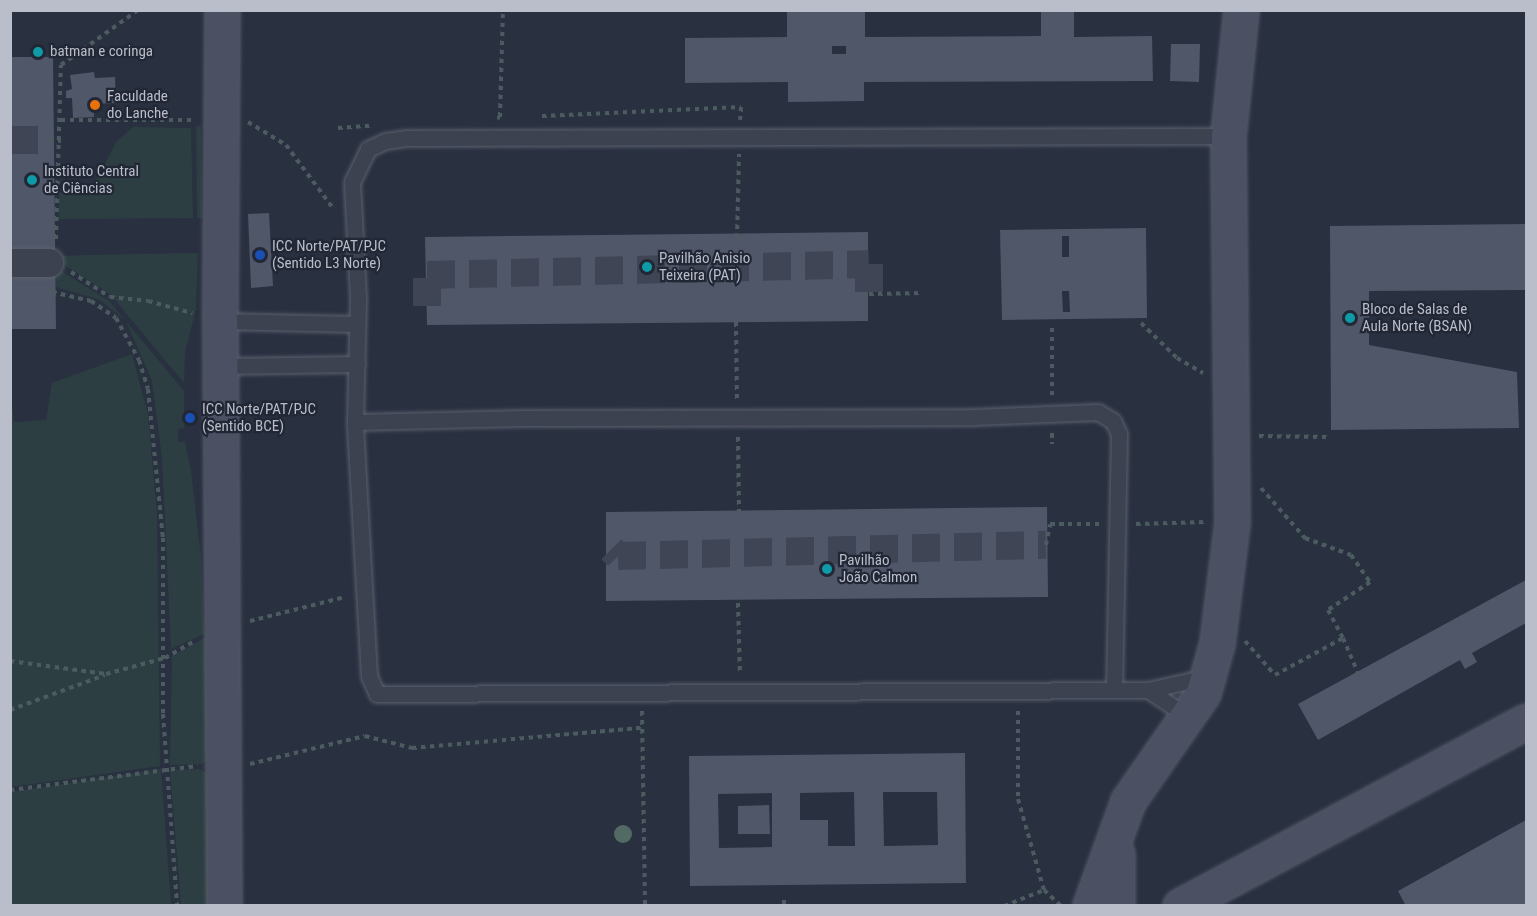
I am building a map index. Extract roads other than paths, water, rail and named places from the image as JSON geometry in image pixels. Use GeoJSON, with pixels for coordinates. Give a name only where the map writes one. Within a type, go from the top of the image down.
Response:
{"type":"FeatureCollection","features":[{"type":"Feature","properties":{"kind":"street"},"geometry":{"type":"LineString","coordinates":[[222,10],[220,321],[224,906]]}},
{"type":"Feature","properties":{"kind":"street"},"geometry":{"type":"LineString","coordinates":[[1090,906],[1128,801],[1187,716],[1208,677],[1217,643],[1232,522],[1228,136],[1241,10]]}},
{"type":"Feature","properties":{"kind":"street"},"geometry":{"type":"LineString","coordinates":[[10,263],[52,262]]}},
{"type":"Feature","properties":{"kind":"street"},"geometry":{"type":"LineString","coordinates":[[1190,903],[1527,722]]}},
{"type":"Feature","properties":{"kind":"street"},"geometry":{"type":"LineString","coordinates":[[1117,831],[1117,906]]}},
{"type":"Feature","properties":{"kind":"lane"},"geometry":{"type":"LineString","coordinates":[[1208,677],[1148,690],[741,691],[384,697],[372,688],[369,676],[356,422],[357,364],[352,182],[368,149],[385,141],[739,137],[1228,136]]}},
{"type":"Feature","properties":{"kind":"lane"},"geometry":{"type":"LineString","coordinates":[[220,321],[356,324]]}},
{"type":"Feature","properties":{"kind":"lane"},"geometry":{"type":"LineString","coordinates":[[221,366],[357,364]]}},
{"type":"Feature","properties":{"kind":"lane"},"geometry":{"type":"LineString","coordinates":[[356,422],[523,418],[973,417],[1052,411],[1098,412],[1113,421],[1119,434],[1115,525],[1114,690]]}},
{"type":"Feature","properties":{"kind":"lane"},"geometry":{"type":"LineString","coordinates":[[1148,690],[1187,716]]}},
{"type":"Feature","properties":{"kind":"tunnel"},"geometry":{"type":"LineString","coordinates":[[10,140],[49,140]]}},
{"type":"Feature","properties":{"kind":"tunnel"},"geometry":{"type":"LineString","coordinates":[[427,306],[427,275],[869,264],[869,294]]}},
{"type":"Feature","properties":{"kind":"tunnel"},"geometry":{"type":"LineString","coordinates":[[611,549],[618,556],[1046,545]]}},
{"type":"Feature","properties":{"kind":"place","name":"batman e coringa"},"geometry":{"type":"Point","coordinates":[38,52]}},
{"type":"Feature","properties":{"kind":"place","name":"Faculdade do Lanche"},"geometry":{"type":"Point","coordinates":[95,105]}},
{"type":"Feature","properties":{"kind":"place","name":"Instituto Central de Ciências"},"geometry":{"type":"Point","coordinates":[32,180]}},
{"type":"Feature","properties":{"kind":"place","name":"ICC Norte/PAT/PJC (Sentido L3 Norte)"},"geometry":{"type":"Point","coordinates":[260,255]}},
{"type":"Feature","properties":{"kind":"place","name":"Pavilhão Anisio Teixeira (PAT)"},"geometry":{"type":"Point","coordinates":[647,267]}},
{"type":"Feature","properties":{"kind":"place","name":"Bloco de Salas de Aula Norte (BSAN)"},"geometry":{"type":"Point","coordinates":[1350,318]}},
{"type":"Feature","properties":{"kind":"place","name":"ICC Norte/PAT/PJC (Sentido BCE)"},"geometry":{"type":"Point","coordinates":[190,418]}},
{"type":"Feature","properties":{"kind":"place","name":"Pavilhão João Calmon"},"geometry":{"type":"Point","coordinates":[827,569]}}]}
